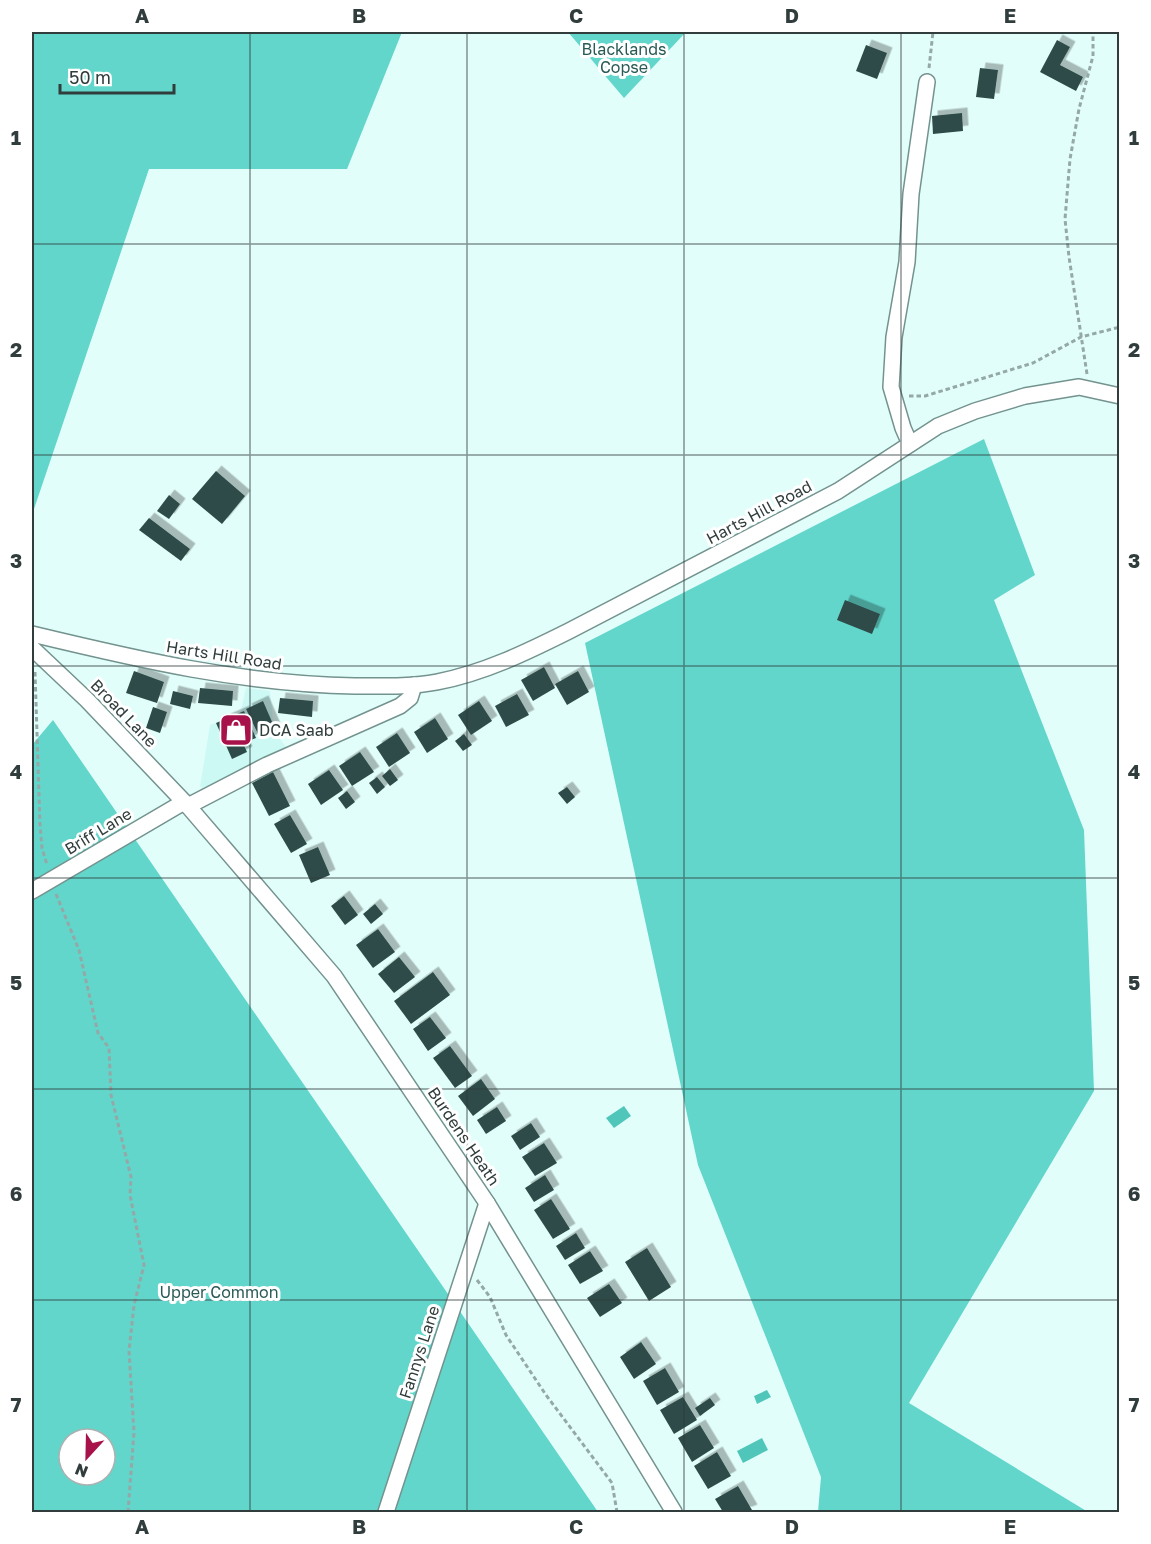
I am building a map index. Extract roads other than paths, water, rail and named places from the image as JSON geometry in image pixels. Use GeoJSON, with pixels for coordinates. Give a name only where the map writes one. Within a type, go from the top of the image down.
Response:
{"type":"FeatureCollection","features":[{"type":"Feature","properties":{"kind":"street"},"geometry":{"type":"LineString","coordinates":[[910,444],[891,387],[894,337],[907,262],[911,194],[927,82]]}},
{"type":"Feature","properties":{"kind":"street","name":"Harts Hill Road"},"geometry":{"type":"LineString","coordinates":[[32,644],[275,682],[414,685],[460,677],[485,670],[527,652],[838,491],[938,426],[1004,401],[1055,390],[1089,388],[1119,396]]}},
{"type":"Feature","properties":{"kind":"street","name":"Broad Lane"},"geometry":{"type":"LineString","coordinates":[[32,644],[186,804]]}},
{"type":"Feature","properties":{"kind":"street"},"geometry":{"type":"LineString","coordinates":[[186,804],[400,706],[410,698],[414,685]]}},
{"type":"Feature","properties":{"kind":"street","name":"Briff Lane"},"geometry":{"type":"LineString","coordinates":[[32,891],[186,804]]}},
{"type":"Feature","properties":{"kind":"street","name":"Burdens Heath"},"geometry":{"type":"LineString","coordinates":[[186,804],[334,976],[487,1203],[674,1512]]}},
{"type":"Feature","properties":{"kind":"street","name":"Fannys Lane"},"geometry":{"type":"LineString","coordinates":[[386,1512],[487,1203]]}},
{"type":"Feature","properties":{"kind":"place","name":"DCA Saab"},"geometry":{"type":"Point","coordinates":[236,730]}},
{"type":"Feature","properties":{"kind":"park label","name":"Blacklands Copse"},"geometry":{"type":"Point","coordinates":[624,58]}},
{"type":"Feature","properties":{"kind":"park label","name":"Upper Common"},"geometry":{"type":"Point","coordinates":[219,1292]}}]}
